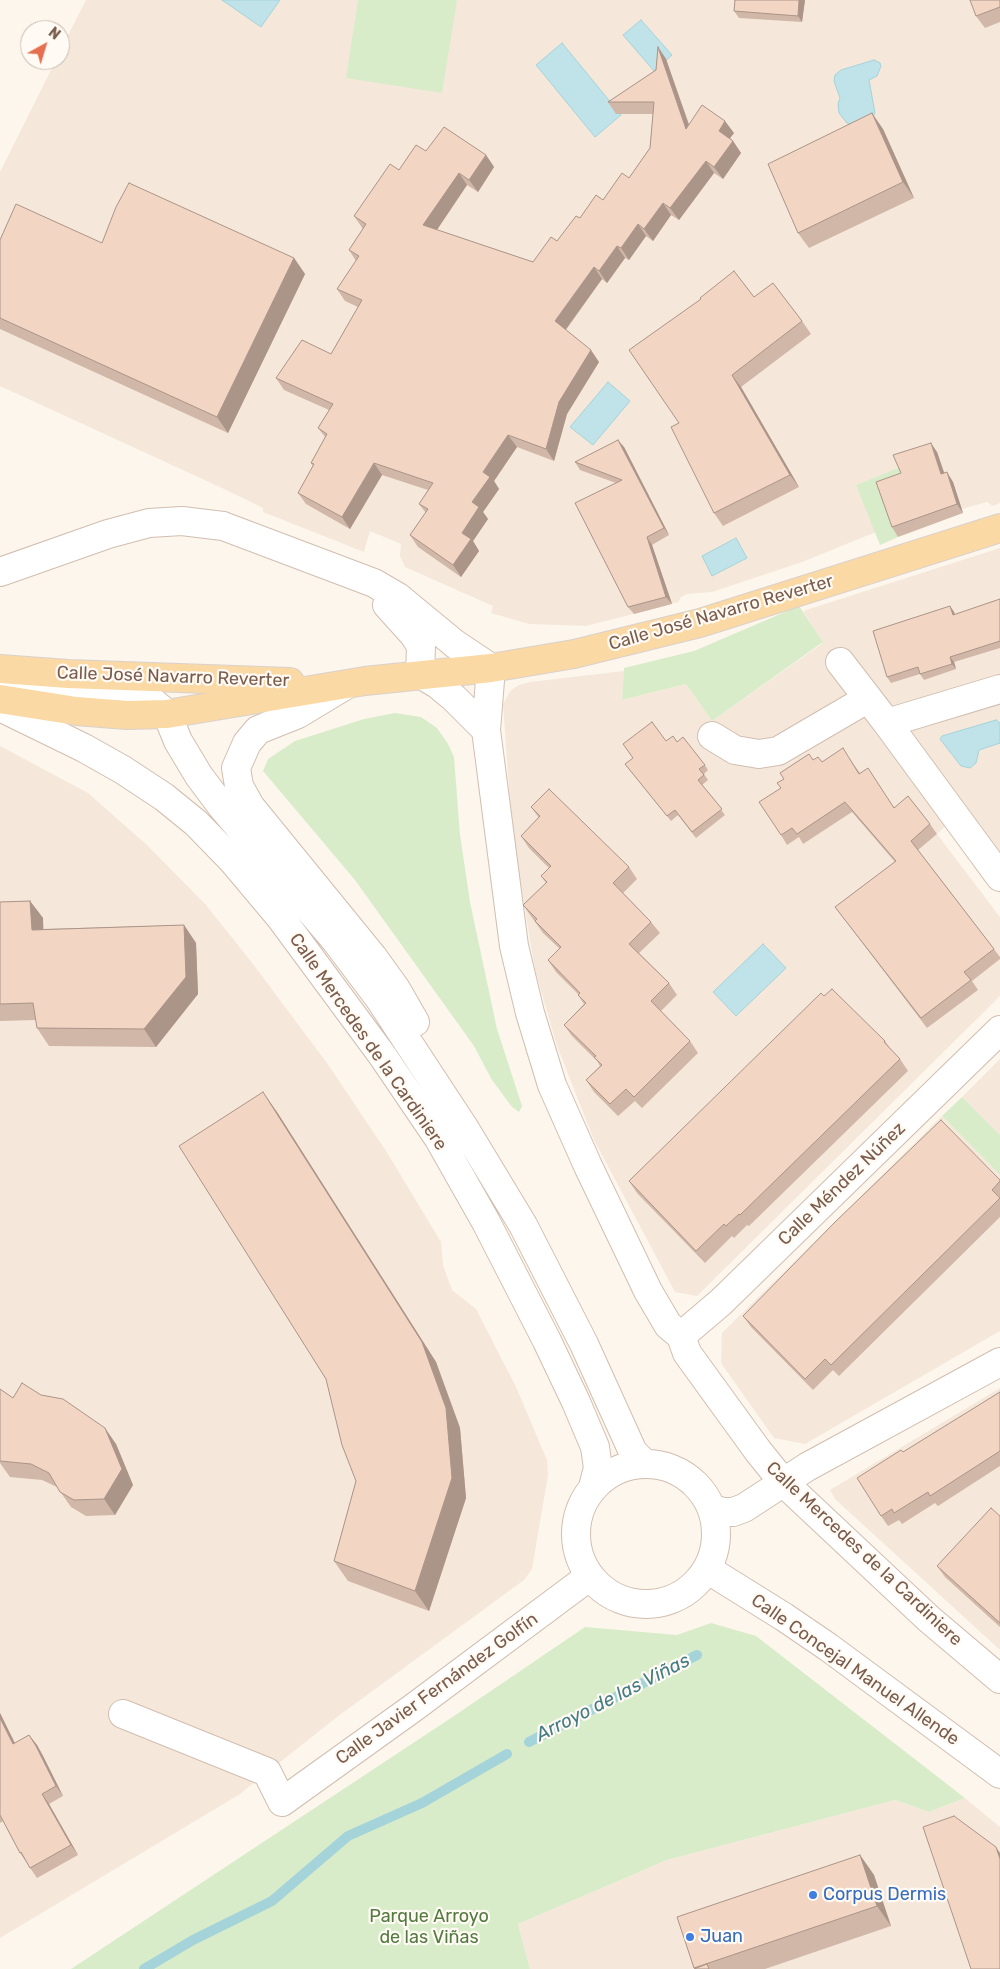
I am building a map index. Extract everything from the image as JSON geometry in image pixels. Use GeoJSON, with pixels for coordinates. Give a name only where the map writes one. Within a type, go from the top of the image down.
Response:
{"type":"FeatureCollection","features":[{"type":"Feature","properties":{"kind":"main road","name":"Calle José Navarro Reverter"},"geometry":{"type":"LineString","coordinates":[[0,699],[76,711],[127,715],[167,714],[346,684],[420,674],[491,668],[574,654],[700,623],[1000,528]]}},
{"type":"Feature","properties":{"kind":"main road","name":"Calle José Navarro Reverter"},"geometry":{"type":"LineString","coordinates":[[0,668],[68,674],[346,684]]}},
{"type":"Feature","properties":{"kind":"street"},"geometry":{"type":"LineString","coordinates":[[0,572],[108,534],[149,523],[182,521],[223,526],[374,583],[398,597],[454,644],[491,668]]}},
{"type":"Feature","properties":{"kind":"street"},"geometry":{"type":"LineString","coordinates":[[374,583],[384,602],[414,635],[421,646],[420,674],[437,684],[454,698],[486,730]]}},
{"type":"Feature","properties":{"kind":"street"},"geometry":{"type":"LineString","coordinates":[[840,662],[1000,878]]}},
{"type":"Feature","properties":{"kind":"street","name":"Calle Mercedes de la Cardiniere"},"geometry":{"type":"LineString","coordinates":[[491,668],[486,730],[514,946],[530,1013],[552,1085],[588,1166],[648,1291],[668,1325],[681,1336],[687,1353],[758,1451],[783,1482],[928,1619],[1000,1679]]}},
{"type":"Feature","properties":{"kind":"street","name":"Calle Mercedes de la Cardiniere"},"geometry":{"type":"LineString","coordinates":[[0,680],[25,687],[53,691],[127,694],[148,698],[167,714],[178,741],[199,776],[223,808],[336,941],[379,998],[432,1078],[523,1225],[584,1344],[633,1452],[644,1464]]}},
{"type":"Feature","properties":{"kind":"street","name":"Calle Mercedes de la Cardiniere"},"geometry":{"type":"LineString","coordinates":[[346,684],[304,710],[258,730],[247,743],[236,768],[239,786],[250,806],[325,896],[396,989],[416,1023],[427,1050],[432,1078]]}},
{"type":"Feature","properties":{"kind":"street"},"geometry":{"type":"LineString","coordinates":[[887,723],[1000,689]]}},
{"type":"Feature","properties":{"kind":"street"},"geometry":{"type":"LineString","coordinates":[[712,736],[735,750],[759,754],[778,751],[867,699]]}},
{"type":"Feature","properties":{"kind":"street","name":"Calle Mercedes de la Cardiniere"},"geometry":{"type":"LineString","coordinates":[[0,708],[84,748],[123,770],[164,798],[196,823],[233,861],[292,932],[382,1055],[439,1139],[486,1222],[547,1341],[595,1447],[598,1468],[593,1487]]}},
{"type":"Feature","properties":{"kind":"street","name":"Calle Méndez Núñez"},"geometry":{"type":"LineString","coordinates":[[681,1336],[721,1302],[1000,1030]]}},
{"type":"Feature","properties":{"kind":"street"},"geometry":{"type":"LineString","coordinates":[[712,1509],[733,1512],[758,1499],[783,1482],[1000,1362]]}},
{"type":"Feature","properties":{"kind":"street"},"geometry":{"type":"LineString","coordinates":[[644,1464],[659,1464],[673,1468],[686,1475],[706,1496],[716,1522],[717,1536],[715,1550],[707,1569],[694,1586],[681,1595],[665,1602],[648,1604],[632,1603],[616,1597],[602,1588],[590,1576],[582,1562],[577,1547],[576,1531],[578,1515],[593,1487],[616,1470],[630,1465],[644,1464]]}},
{"type":"Feature","properties":{"kind":"street","name":"Calle Concejal Manuel Allende"},"geometry":{"type":"LineString","coordinates":[[707,1569],[821,1642],[1000,1774]]}},
{"type":"Feature","properties":{"kind":"street","name":"Calle Javier Fernández Golfín"},"geometry":{"type":"LineString","coordinates":[[123,1714],[267,1772],[282,1802],[413,1708],[590,1576]]}},
{"type":"Feature","properties":{"kind":"shaded area"},"geometry":{"type":"Polygon","coordinates":[[[86,0],[1000,0],[1000,503],[993,506],[987,502],[962,509],[916,462],[856,485],[876,532],[802,562],[712,592],[687,594],[681,597],[678,602],[653,609],[586,626],[529,624],[491,613],[493,606],[405,567],[400,556],[401,544],[370,531],[364,552],[263,512],[263,508],[222,488],[0,386],[0,172],[51,70],[70,70],[70,31],[86,0]]]}},
{"type":"Feature","properties":{"kind":"shaded area"},"geometry":{"type":"Polygon","coordinates":[[[1000,548],[1000,853],[966,807],[937,834],[1000,917],[1000,996],[697,1296],[675,1292],[594,1140],[557,1046],[535,970],[512,831],[503,704],[511,690],[519,685],[530,682],[624,671],[622,700],[686,684],[712,721],[823,643],[803,611],[1000,548]]]}},
{"type":"Feature","properties":{"kind":"shaded area"},"geometry":{"type":"Polygon","coordinates":[[[0,746],[88,793],[148,846],[206,905],[253,964],[327,1063],[388,1154],[441,1242],[443,1265],[452,1290],[476,1309],[516,1387],[547,1460],[548,1475],[532,1569],[524,1580],[337,1717],[240,1794],[0,1938],[0,746]]]}},
{"type":"Feature","properties":{"kind":"shaded area"},"geometry":{"type":"Polygon","coordinates":[[[1000,1059],[1000,1135],[962,1097],[1000,1059]]]}},
{"type":"Feature","properties":{"kind":"shaded area"},"geometry":{"type":"Polygon","coordinates":[[[942,1116],[1000,1175],[1000,1331],[805,1444],[774,1438],[721,1363],[722,1333],[942,1116]]]}},
{"type":"Feature","properties":{"kind":"shaded area"},"geometry":{"type":"Polygon","coordinates":[[[1000,1388],[1000,1650],[835,1499],[830,1490],[1000,1388]]]}},
{"type":"Feature","properties":{"kind":"shaded area"},"geometry":{"type":"Polygon","coordinates":[[[965,1798],[1000,1827],[1000,1969],[530,1969],[518,1924],[667,1860],[895,1800],[929,1812],[965,1798]]]}},
{"type":"Feature","properties":{"kind":"green space"},"geometry":{"type":"Polygon","coordinates":[[[358,0],[457,0],[442,93],[346,78],[358,0]]]}},
{"type":"Feature","properties":{"kind":"green space"},"geometry":{"type":"Polygon","coordinates":[[[916,461],[898,537],[880,545],[856,485],[916,461]]]}},
{"type":"Feature","properties":{"kind":"green space"},"geometry":{"type":"Polygon","coordinates":[[[799,606],[823,642],[712,721],[686,684],[622,700],[624,668],[694,651],[799,606]]]}},
{"type":"Feature","properties":{"kind":"green space"},"geometry":{"type":"Polygon","coordinates":[[[395,713],[421,717],[437,728],[454,757],[460,835],[470,902],[497,1029],[522,1106],[519,1112],[512,1107],[492,1080],[474,1046],[355,880],[263,771],[268,759],[295,741],[364,719],[395,713]]]}},
{"type":"Feature","properties":{"kind":"green space"},"geometry":{"type":"Polygon","coordinates":[[[962,1097],[1000,1135],[1000,1175],[942,1116],[962,1097]]]}},
{"type":"Feature","properties":{"kind":"green space","name":"Parque Arroyo de las Viñas"},"geometry":{"type":"Polygon","coordinates":[[[711,1623],[756,1636],[965,1798],[929,1812],[895,1800],[667,1860],[518,1924],[530,1969],[71,1969],[454,1716],[585,1627],[677,1635],[711,1623]]]}},
{"type":"Feature","properties":{"kind":"water"},"geometry":{"type":"Polygon","coordinates":[[[222,0],[280,0],[261,27],[222,0]]]}},
{"type":"Feature","properties":{"kind":"water"},"geometry":{"type":"Polygon","coordinates":[[[641,20],[672,55],[654,71],[623,35],[641,20]]]}},
{"type":"Feature","properties":{"kind":"water"},"geometry":{"type":"Polygon","coordinates":[[[562,43],[621,115],[595,137],[536,65],[562,43]]]}},
{"type":"Feature","properties":{"kind":"water"},"geometry":{"type":"Polygon","coordinates":[[[874,60],[880,63],[881,66],[877,76],[869,80],[875,113],[873,117],[854,125],[847,123],[839,113],[838,104],[840,98],[834,81],[835,75],[841,70],[874,60]]]}},
{"type":"Feature","properties":{"kind":"water"},"geometry":{"type":"Polygon","coordinates":[[[608,382],[630,401],[593,445],[570,427],[608,382]]]}},
{"type":"Feature","properties":{"kind":"water"},"geometry":{"type":"Polygon","coordinates":[[[736,538],[747,558],[712,576],[702,556],[736,538]]]}},
{"type":"Feature","properties":{"kind":"water"},"geometry":{"type":"Polygon","coordinates":[[[996,720],[1000,723],[1000,743],[979,750],[976,763],[970,768],[961,766],[940,739],[942,736],[996,720]]]}},
{"type":"Feature","properties":{"kind":"water"},"geometry":{"type":"Polygon","coordinates":[[[763,944],[786,968],[736,1016],[713,992],[763,944]]]}},
{"type":"Feature","properties":{"kind":"building"},"geometry":{"type":"Polygon","coordinates":[[[735,0],[799,0],[798,16],[734,11],[735,0]]]}},
{"type":"Feature","properties":{"kind":"building"},"geometry":{"type":"Polygon","coordinates":[[[970,0],[1000,0],[1000,7],[976,16],[970,0]]]}},
{"type":"Feature","properties":{"kind":"building"},"geometry":{"type":"Polygon","coordinates":[[[658,47],[686,129],[702,105],[725,121],[719,131],[733,141],[714,167],[706,161],[670,208],[663,203],[644,229],[638,224],[621,248],[617,246],[599,271],[594,267],[555,321],[591,350],[559,402],[546,449],[508,435],[483,472],[490,477],[472,502],[479,507],[462,533],[471,539],[453,565],[410,535],[428,509],[419,504],[433,483],[374,463],[342,517],[298,493],[314,464],[311,463],[327,434],[318,428],[333,404],[276,378],[302,340],[331,354],[362,300],[337,289],[359,256],[349,250],[366,224],[354,216],[390,164],[399,170],[416,145],[426,151],[444,127],[486,155],[469,180],[459,173],[423,225],[533,262],[551,237],[557,241],[576,216],[580,218],[596,195],[603,200],[622,173],[629,178],[650,148],[654,102],[608,102],[656,70],[658,47]]]}},
{"type":"Feature","properties":{"kind":"building"},"geometry":{"type":"Polygon","coordinates":[[[872,113],[903,182],[798,233],[768,164],[872,113]]]}},
{"type":"Feature","properties":{"kind":"building"},"geometry":{"type":"Polygon","coordinates":[[[129,183],[294,258],[217,417],[0,318],[0,240],[16,204],[102,243],[116,207],[129,183]]]}},
{"type":"Feature","properties":{"kind":"building"},"geometry":{"type":"Polygon","coordinates":[[[734,271],[754,297],[773,283],[802,321],[732,375],[790,475],[714,513],[671,427],[679,423],[629,350],[701,299],[734,271]]]}},
{"type":"Feature","properties":{"kind":"building"},"geometry":{"type":"Polygon","coordinates":[[[618,440],[664,528],[647,537],[666,597],[628,607],[575,503],[622,480],[575,462],[618,440]]]}},
{"type":"Feature","properties":{"kind":"building"},"geometry":{"type":"Polygon","coordinates":[[[931,443],[941,474],[947,472],[957,504],[892,527],[876,482],[901,473],[893,455],[931,443]]]}},
{"type":"Feature","properties":{"kind":"building"},"geometry":{"type":"Polygon","coordinates":[[[1000,599],[1000,641],[950,657],[952,664],[920,674],[918,667],[887,677],[873,631],[950,606],[953,615],[1000,599]]]}},
{"type":"Feature","properties":{"kind":"building"},"geometry":{"type":"Polygon","coordinates":[[[652,722],[666,741],[673,736],[677,742],[683,737],[705,765],[699,769],[704,775],[698,780],[722,809],[692,832],[675,810],[667,816],[625,764],[633,758],[623,744],[652,722]]]}},
{"type":"Feature","properties":{"kind":"building"},"geometry":{"type":"Polygon","coordinates":[[[843,748],[859,774],[868,768],[894,808],[908,796],[930,824],[911,841],[994,949],[964,972],[971,980],[921,1018],[835,907],[896,861],[845,802],[797,834],[792,828],[781,835],[759,802],[781,788],[777,783],[784,779],[780,773],[809,754],[813,760],[818,757],[822,762],[843,748]]]}},
{"type":"Feature","properties":{"kind":"building"},"geometry":{"type":"Polygon","coordinates":[[[549,789],[629,867],[613,883],[651,922],[629,944],[669,983],[651,1001],[690,1041],[634,1097],[626,1089],[610,1104],[586,1080],[602,1065],[594,1057],[596,1056],[564,1025],[586,1003],[578,995],[580,993],[548,960],[561,947],[535,921],[537,919],[523,905],[547,882],[541,876],[551,866],[521,836],[540,816],[531,807],[549,789]]]}},
{"type":"Feature","properties":{"kind":"building"},"geometry":{"type":"Polygon","coordinates":[[[30,901],[32,930],[184,925],[186,977],[144,1029],[37,1028],[33,1003],[0,1004],[0,902],[30,901]]]}},
{"type":"Feature","properties":{"kind":"building"},"geometry":{"type":"Polygon","coordinates":[[[832,989],[885,1041],[900,1059],[740,1215],[726,1226],[724,1224],[696,1251],[629,1181],[821,993],[824,996],[832,989]]]}},
{"type":"Feature","properties":{"kind":"building"},"geometry":{"type":"Polygon","coordinates":[[[263,1092],[422,1342],[446,1408],[452,1478],[415,1591],[334,1561],[356,1481],[342,1445],[326,1379],[179,1146],[263,1092]]]}},
{"type":"Feature","properties":{"kind":"building"},"geometry":{"type":"Polygon","coordinates":[[[941,1120],[1000,1180],[992,1190],[1000,1198],[831,1365],[825,1359],[805,1379],[743,1316],[834,1223],[941,1120]]]}},
{"type":"Feature","properties":{"kind":"building"},"geometry":{"type":"Polygon","coordinates":[[[22,1383],[41,1395],[63,1399],[105,1428],[122,1469],[104,1499],[74,1500],[60,1492],[49,1473],[31,1464],[0,1461],[0,1389],[13,1398],[22,1383]]]}},
{"type":"Feature","properties":{"kind":"building"},"geometry":{"type":"Polygon","coordinates":[[[1000,1392],[1000,1451],[930,1496],[928,1492],[894,1513],[892,1509],[881,1516],[857,1478],[1000,1392]]]}},
{"type":"Feature","properties":{"kind":"building"},"geometry":{"type":"Polygon","coordinates":[[[991,1508],[1000,1516],[1000,1623],[937,1566],[991,1508]]]}},
{"type":"Feature","properties":{"kind":"building"},"geometry":{"type":"Polygon","coordinates":[[[0,1718],[13,1744],[29,1735],[36,1746],[56,1786],[42,1794],[71,1845],[30,1868],[0,1815],[0,1718]]]}},
{"type":"Feature","properties":{"kind":"building"},"geometry":{"type":"Polygon","coordinates":[[[954,1816],[996,1847],[1000,1859],[1000,1969],[971,1969],[923,1827],[954,1816]]]}},
{"type":"Feature","properties":{"kind":"building"},"geometry":{"type":"Polygon","coordinates":[[[860,1855],[877,1906],[694,1968],[677,1917],[860,1855]]]}},
{"type":"Feature","properties":{"kind":"building"},"geometry":{"type":"Polygon","coordinates":[[[707,1964],[709,1969],[694,1969],[707,1964]]]}},
{"type":"Feature","properties":{"kind":"waterway","name":"Arroyo de las Viñas"},"geometry":{"type":"LineString","coordinates":[[529,1742],[697,1655]]}},
{"type":"Feature","properties":{"kind":"waterway","name":"Arroyo de las Viñas"},"geometry":{"type":"LineString","coordinates":[[144,1969],[193,1940],[272,1901],[348,1836],[422,1803],[507,1754]]}},
{"type":"Feature","properties":{"kind":"place","name":"Corpus Dermis"},"geometry":{"type":"Point","coordinates":[813,1895]}},
{"type":"Feature","properties":{"kind":"place","name":"Juan"},"geometry":{"type":"Point","coordinates":[690,1937]}}]}
